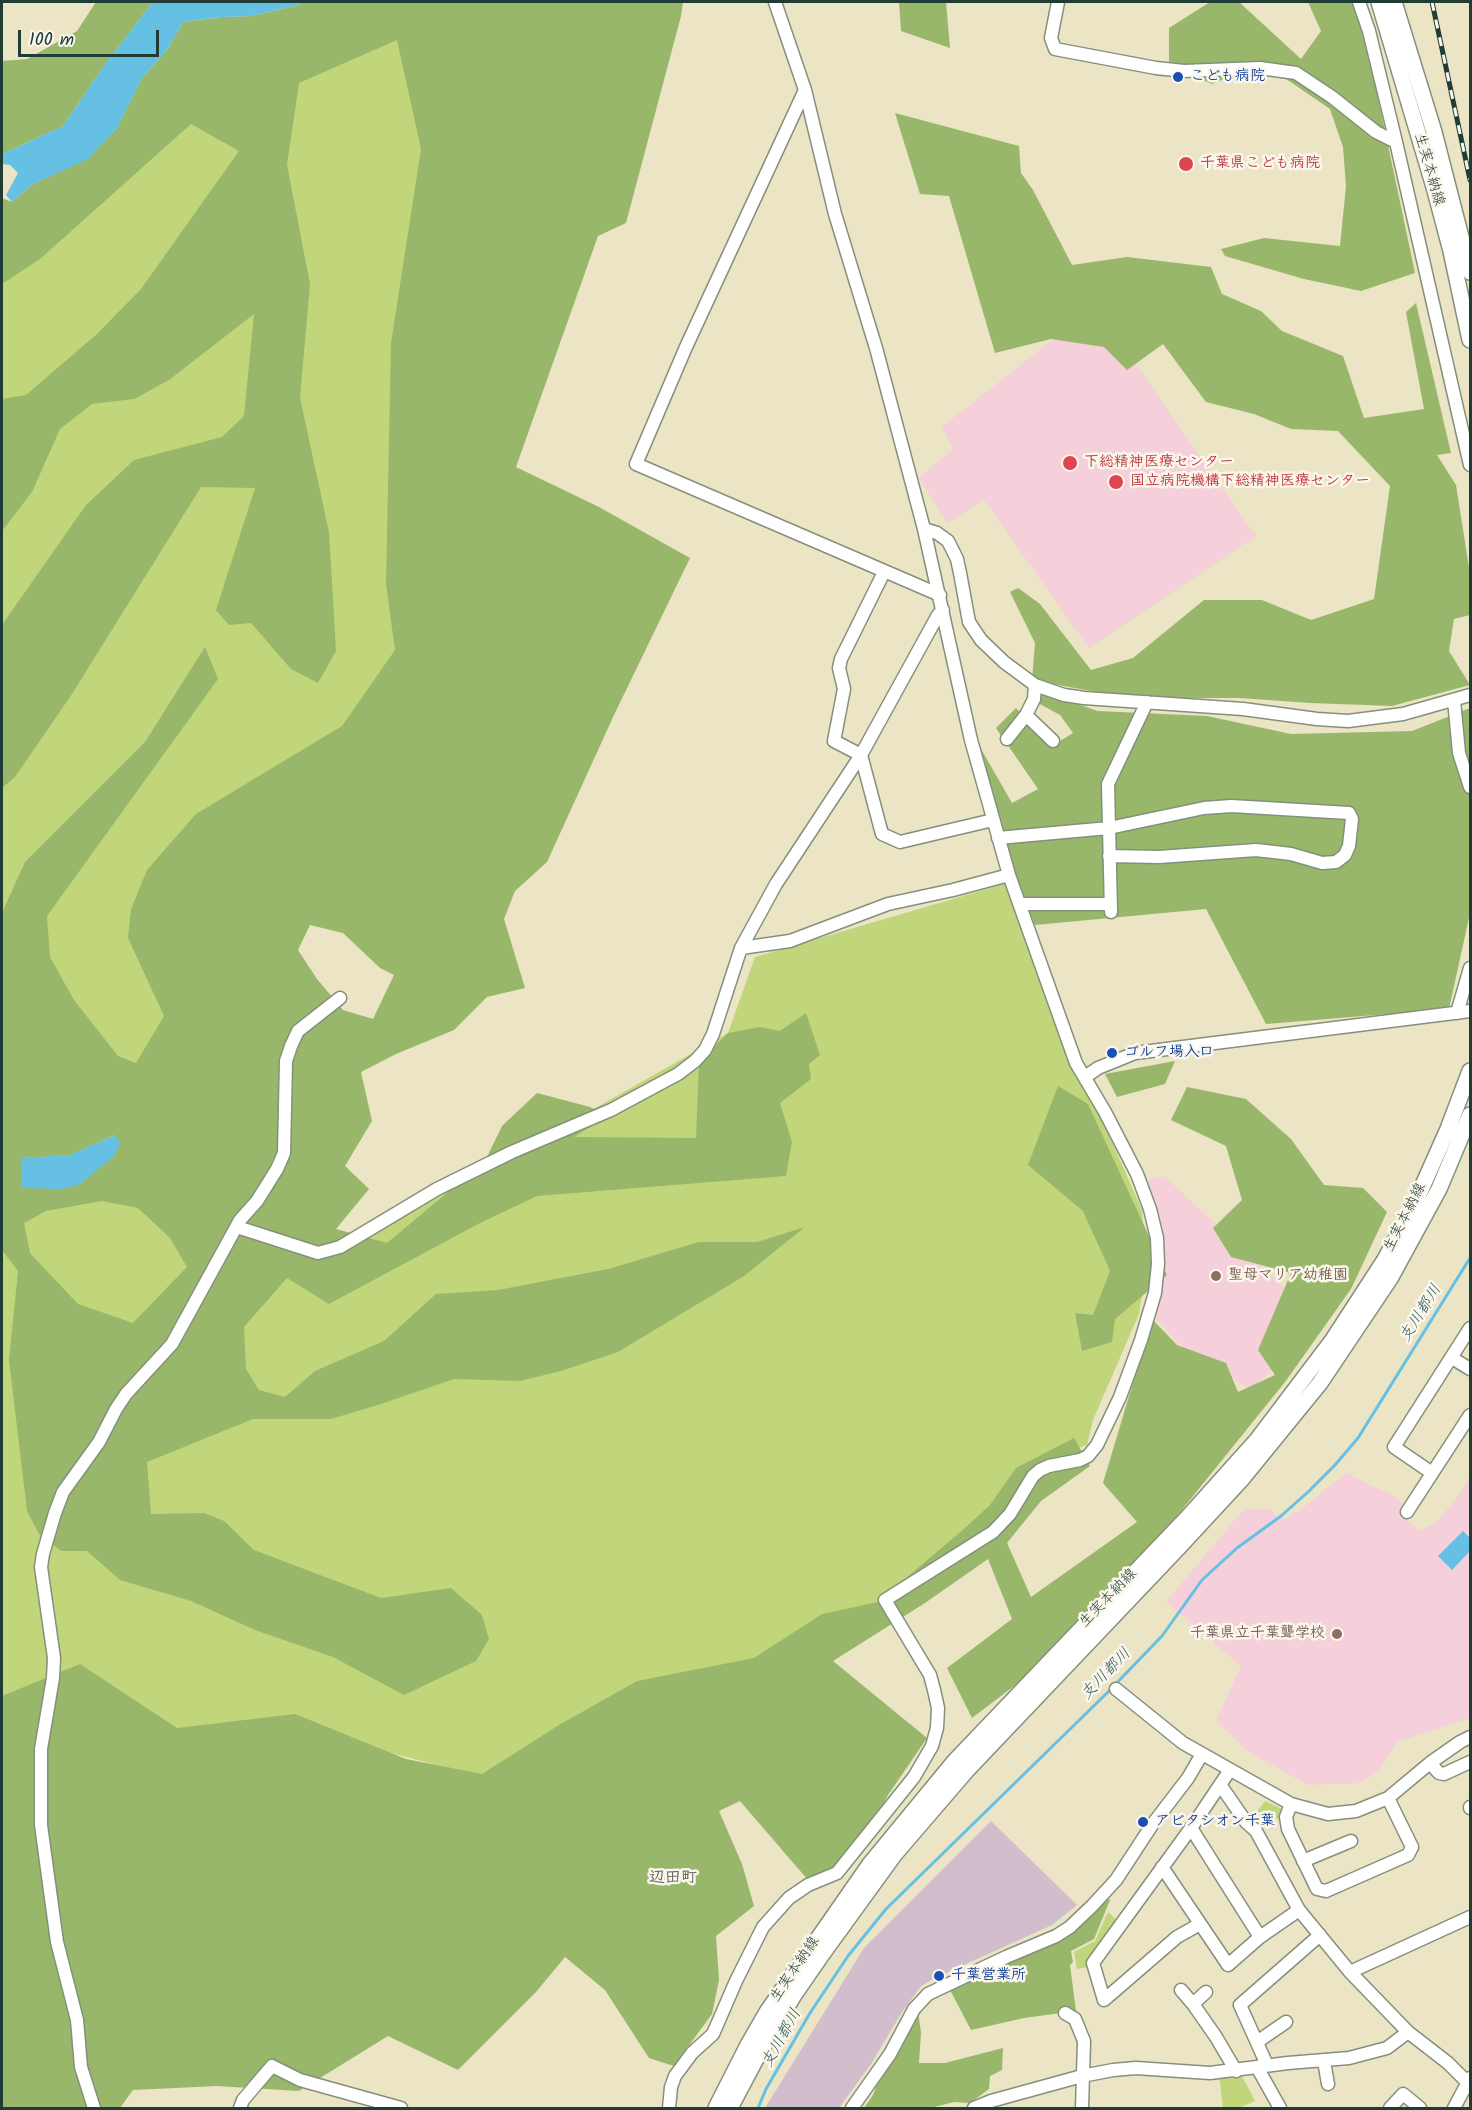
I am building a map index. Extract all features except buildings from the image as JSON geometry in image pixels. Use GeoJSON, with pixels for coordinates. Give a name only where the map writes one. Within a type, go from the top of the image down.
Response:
{"type":"FeatureCollection","features":[{"type":"Feature","properties":{"kind":"main road","name":"生実本納線"},"geometry":{"type":"LineString","coordinates":[[1379,2],[1434,187],[1470,340]]}},
{"type":"Feature","properties":{"kind":"main road","name":"生実本納線"},"geometry":{"type":"LineString","coordinates":[[1394,2],[1434,132],[1470,272]]}},
{"type":"Feature","properties":{"kind":"main road","name":"生実本納線"},"geometry":{"type":"LineString","coordinates":[[716,2109],[767,2012],[870,1864],[954,1762],[1188,1517],[1257,1440],[1332,1341],[1384,1261],[1411,1212],[1448,1129],[1470,1071]]}},
{"type":"Feature","properties":{"kind":"main road","name":"生実本納線"},"geometry":{"type":"LineString","coordinates":[[730,2109],[757,2056],[794,1995],[894,1855],[967,1770],[1241,1480],[1320,1383],[1391,1277],[1439,1189],[1470,1115]]}},
{"type":"Feature","properties":{"kind":"street"},"geometry":{"type":"LineString","coordinates":[[669,2109],[671,2087],[675,2076],[692,2054],[713,2034],[763,1927],[789,1898],[808,1885],[837,1873],[914,1777],[932,1746],[938,1718],[930,1675],[885,1600],[993,1533],[1010,1514],[1033,1476],[1040,1470],[1080,1460],[1088,1456],[1097,1445],[1120,1397],[1155,1293],[1158,1264],[1157,1238],[1150,1209],[1137,1174],[1105,1112],[1076,1063],[1009,875],[971,740],[940,595],[876,348],[835,214],[805,90],[775,2]]}},
{"type":"Feature","properties":{"kind":"street"},"geometry":{"type":"LineString","coordinates":[[1058,2],[1051,38],[1055,49],[1184,71],[1260,68],[1296,73],[1332,97],[1376,132],[1396,142]]}},
{"type":"Feature","properties":{"kind":"street"},"geometry":{"type":"LineString","coordinates":[[1359,2],[1369,31],[1396,142],[1470,465]]}},
{"type":"Feature","properties":{"kind":"street"},"geometry":{"type":"LineString","coordinates":[[805,90],[686,347],[636,464],[940,595]]}},
{"type":"Feature","properties":{"kind":"street"},"geometry":{"type":"LineString","coordinates":[[924,530],[937,533],[948,542],[957,559],[969,622],[981,640],[1004,662],[1035,685],[1064,695],[1243,708],[1317,719],[1348,721],[1403,714],[1470,695]]}},
{"type":"Feature","properties":{"kind":"street"},"geometry":{"type":"LineString","coordinates":[[884,572],[841,659],[839,668],[844,689],[834,741],[861,755],[882,834],[900,842],[993,820]]}},
{"type":"Feature","properties":{"kind":"street"},"geometry":{"type":"LineString","coordinates":[[237,1227],[318,1253],[340,1247],[437,1189],[512,1152],[557,1135],[611,1110],[678,1074],[705,1050],[714,1034],[741,948],[776,884],[861,755],[938,615],[943,610]]}},
{"type":"Feature","properties":{"kind":"street"},"geometry":{"type":"LineString","coordinates":[[1007,739],[1026,715],[1034,699],[1035,685]]}},
{"type":"Feature","properties":{"kind":"street"},"geometry":{"type":"LineString","coordinates":[[1454,700],[1459,753],[1470,787]]}},
{"type":"Feature","properties":{"kind":"street"},"geometry":{"type":"LineString","coordinates":[[1020,904],[1111,908],[1108,784],[1147,702]]}},
{"type":"Feature","properties":{"kind":"street"},"geometry":{"type":"LineString","coordinates":[[1026,715],[1053,741]]}},
{"type":"Feature","properties":{"kind":"street"},"geometry":{"type":"LineString","coordinates":[[998,838],[1109,828],[1204,808],[1231,806],[1348,813],[1352,819],[1346,855],[1335,862],[1322,862],[1292,854],[1256,850],[1159,857],[1109,856]]}},
{"type":"Feature","properties":{"kind":"street"},"geometry":{"type":"LineString","coordinates":[[741,948],[790,941],[888,904],[1009,875]]}},
{"type":"Feature","properties":{"kind":"street"},"geometry":{"type":"LineString","coordinates":[[1457,1013],[1470,968]]}},
{"type":"Feature","properties":{"kind":"street"},"geometry":{"type":"LineString","coordinates":[[94,2109],[81,2067],[77,2020],[57,1942],[41,1825],[40,1749],[53,1678],[54,1658],[41,1567],[63,1491],[99,1442],[126,1394],[172,1344],[240,1220],[257,1201],[277,1169],[284,1153],[285,1061],[298,1031],[340,998]]}},
{"type":"Feature","properties":{"kind":"street"},"geometry":{"type":"LineString","coordinates":[[1085,1077],[1098,1068],[1135,1053],[1470,1011]]}},
{"type":"Feature","properties":{"kind":"street"},"geometry":{"type":"LineString","coordinates":[[1432,1473],[1395,1447],[1470,1328]]}},
{"type":"Feature","properties":{"kind":"street"},"geometry":{"type":"LineString","coordinates":[[1452,1358],[1470,1369]]}},
{"type":"Feature","properties":{"kind":"street"},"geometry":{"type":"LineString","coordinates":[[1407,1512],[1470,1414]]}},
{"type":"Feature","properties":{"kind":"street"},"geometry":{"type":"LineString","coordinates":[[1116,1689],[1183,1743],[1291,1804],[1316,1812],[1342,1814],[1369,1808],[1388,1798],[1430,1763],[1470,1737]]}},
{"type":"Feature","properties":{"kind":"street"},"geometry":{"type":"LineString","coordinates":[[852,2109],[890,2054],[914,2009],[928,1994],[1056,1936],[1070,1927],[1092,1906],[1116,1880],[1152,1825],[1188,1778],[1202,1754]]}},
{"type":"Feature","properties":{"kind":"street"},"geometry":{"type":"LineString","coordinates":[[1430,1763],[1439,1773],[1444,1774],[1470,1764]]}},
{"type":"Feature","properties":{"kind":"street"},"geometry":{"type":"LineString","coordinates":[[1200,1924],[1177,1937],[1104,2000],[1093,1963],[1221,1786],[1230,1770]]}},
{"type":"Feature","properties":{"kind":"street"},"geometry":{"type":"LineString","coordinates":[[1221,1786],[1246,1822],[1256,1831],[1299,1910],[1350,1972],[1408,2032],[1469,2082],[1454,2109]]}},
{"type":"Feature","properties":{"kind":"street"},"geometry":{"type":"LineString","coordinates":[[1291,1804],[1285,1822],[1317,1889],[1326,1891],[1408,1855],[1412,1847],[1388,1798]]}},
{"type":"Feature","properties":{"kind":"street"},"geometry":{"type":"LineString","coordinates":[[1191,1828],[1260,1936]]}},
{"type":"Feature","properties":{"kind":"street"},"geometry":{"type":"LineString","coordinates":[[1303,1862],[1351,1841]]}},
{"type":"Feature","properties":{"kind":"street"},"geometry":{"type":"LineString","coordinates":[[1162,1867],[1228,1965],[1260,1936],[1299,1910]]}},
{"type":"Feature","properties":{"kind":"street"},"geometry":{"type":"LineString","coordinates":[[1350,1972],[1470,1917]]}},
{"type":"Feature","properties":{"kind":"street"},"geometry":{"type":"LineString","coordinates":[[1280,2109],[1262,2066],[1257,2042],[1240,2006],[1320,1935]]}},
{"type":"Feature","properties":{"kind":"street"},"geometry":{"type":"LineString","coordinates":[[1181,1990],[1193,2004],[1236,2071]]}},
{"type":"Feature","properties":{"kind":"street"},"geometry":{"type":"LineString","coordinates":[[1193,2004],[1206,1992]]}},
{"type":"Feature","properties":{"kind":"street"},"geometry":{"type":"LineString","coordinates":[[1065,2013],[1075,2019],[1084,2041],[1082,2109]]}},
{"type":"Feature","properties":{"kind":"street"},"geometry":{"type":"LineString","coordinates":[[1257,2042],[1286,2022]]}},
{"type":"Feature","properties":{"kind":"street"},"geometry":{"type":"LineString","coordinates":[[974,2109],[991,2101],[1082,2076],[1136,2068],[1210,2073],[1324,2061],[1375,2053],[1387,2048],[1408,2032]]}},
{"type":"Feature","properties":{"kind":"street"},"geometry":{"type":"LineString","coordinates":[[1324,2061],[1328,2084]]}},
{"type":"Feature","properties":{"kind":"street"},"geometry":{"type":"LineString","coordinates":[[240,2109],[243,2100],[272,2066],[300,2080],[401,2109]]}},
{"type":"Feature","properties":{"kind":"street"},"geometry":{"type":"LineString","coordinates":[[1390,2109],[1403,2094],[1420,2109]]}},
{"type":"Feature","properties":{"kind":"shaded area","name":"下総精神医療センター"},"geometry":{"type":"Polygon","coordinates":[[[1095,306],[1256,536],[1089,648],[984,500],[948,523],[919,478],[953,449],[942,427],[1095,306]]]}},
{"type":"Feature","properties":{"kind":"shaded area","name":"聖母マリア幼稚園"},"geometry":{"type":"Polygon","coordinates":[[[1164,1176],[1302,1305],[1279,1364],[1250,1390],[1178,1343],[1154,1317],[1160,1289],[1144,1181],[1164,1176]]]}},
{"type":"Feature","properties":{"kind":"shaded area","name":"千葉県立千葉聾学校"},"geometry":{"type":"Polygon","coordinates":[[[1346,1473],[1400,1499],[1404,1516],[1419,1531],[1436,1523],[1459,1495],[1470,1475],[1470,1718],[1397,1742],[1379,1771],[1360,1783],[1308,1785],[1249,1752],[1216,1721],[1241,1666],[1166,1602],[1244,1509],[1270,1509],[1277,1517],[1286,1519],[1346,1473]]]}},
{"type":"Feature","properties":{"kind":"shaded area","name":"千葉営業所"},"geometry":{"type":"Polygon","coordinates":[[[991,1821],[1077,1905],[1052,1925],[921,1986],[902,2012],[871,2064],[839,2108],[765,2108],[864,1948],[991,1821]]]}},
{"type":"Feature","properties":{"kind":"green space"},"geometry":{"type":"Polygon","coordinates":[[[96,2],[153,2],[106,63],[63,126],[2,154],[2,61],[27,59],[77,31],[96,2]]]}},
{"type":"Feature","properties":{"kind":"green space"},"geometry":{"type":"Polygon","coordinates":[[[302,2],[683,2],[626,223],[598,236],[516,467],[599,507],[690,558],[614,715],[547,862],[515,891],[504,919],[525,988],[487,997],[454,1030],[396,1054],[361,1072],[372,1121],[345,1166],[369,1189],[336,1229],[387,1243],[485,1161],[502,1126],[537,1093],[590,1107],[607,1116],[574,1137],[696,1138],[699,1061],[728,1033],[760,1027],[780,1031],[806,1013],[820,1055],[809,1064],[811,1079],[780,1103],[792,1142],[786,1176],[537,1196],[478,1224],[329,1304],[287,1278],[244,1327],[246,1369],[259,1390],[285,1397],[315,1371],[384,1341],[436,1294],[498,1290],[608,1269],[699,1242],[757,1242],[805,1227],[744,1276],[618,1352],[561,1371],[520,1381],[454,1379],[331,1419],[253,1419],[147,1462],[151,1514],[204,1513],[224,1521],[254,1550],[381,1598],[451,1588],[482,1615],[489,1639],[476,1661],[404,1695],[333,1657],[255,1630],[191,1601],[120,1580],[87,1551],[61,1551],[39,1534],[27,1511],[9,1360],[18,1271],[2,1250],[2,913],[25,862],[145,742],[205,647],[218,679],[47,916],[50,957],[74,1000],[118,1056],[136,1063],[164,1016],[128,938],[131,909],[147,870],[196,814],[342,726],[395,650],[386,584],[391,343],[421,149],[397,40],[299,83],[287,165],[310,284],[300,398],[329,532],[336,651],[318,683],[291,669],[251,623],[229,625],[216,610],[255,488],[201,487],[72,694],[15,777],[2,788],[2,625],[86,505],[134,460],[222,437],[244,416],[254,314],[169,380],[134,399],[92,404],[60,429],[32,492],[2,531],[2,399],[26,395],[97,334],[141,289],[239,151],[191,124],[40,259],[2,284],[2,198],[12,202],[33,184],[88,158],[117,128],[142,78],[167,50],[183,22],[252,16],[298,5],[302,2]],[[310,925],[298,950],[317,979],[343,1010],[373,1019],[394,975],[380,968],[343,933],[310,925]],[[114,1135],[70,1155],[22,1158],[80,1184],[113,1156],[120,1144],[114,1135]],[[102,1201],[46,1211],[24,1223],[30,1253],[78,1304],[133,1323],[187,1267],[170,1238],[138,1208],[102,1201]]]}},
{"type":"Feature","properties":{"kind":"green space"},"geometry":{"type":"Polygon","coordinates":[[[899,2],[946,2],[950,48],[901,31],[899,2]]]}},
{"type":"Feature","properties":{"kind":"green space"},"geometry":{"type":"Polygon","coordinates":[[[1210,2],[1239,2],[1301,59],[1321,31],[1308,2],[1355,2],[1361,17],[1415,273],[1361,291],[1304,279],[1225,256],[1221,249],[1264,238],[1340,246],[1346,186],[1343,147],[1330,109],[1263,63],[1212,84],[1169,64],[1169,28],[1210,2]]]}},
{"type":"Feature","properties":{"kind":"green space"},"geometry":{"type":"Polygon","coordinates":[[[377,3],[430,95],[405,672],[271,867],[323,1262],[728,1033],[755,957],[1004,884],[1142,1210],[1146,1270],[1139,1314],[1093,1420],[1087,1445],[1049,1458],[993,1522],[792,1663],[476,1785],[437,1765],[287,1726],[202,1758],[2,1731],[2,244],[148,103],[377,3]]]}},
{"type":"Feature","properties":{"kind":"green space"},"geometry":{"type":"Polygon","coordinates":[[[895,113],[1019,146],[1021,173],[1033,190],[1072,265],[1127,257],[1211,267],[1222,294],[1261,311],[1282,331],[1343,356],[1364,418],[1424,409],[1406,312],[1416,303],[1451,453],[1437,455],[1456,485],[1470,574],[1470,615],[1454,619],[1449,651],[1470,685],[1392,706],[1239,698],[1128,698],[1032,680],[1035,643],[1010,592],[1018,588],[1040,604],[1091,670],[1133,658],[1204,600],[1262,600],[1311,620],[1374,599],[1390,486],[1338,431],[1291,429],[1254,414],[1206,402],[1163,344],[1127,370],[1104,347],[1051,339],[995,353],[949,196],[920,194],[895,113]]]}},
{"type":"Feature","properties":{"kind":"green space"},"geometry":{"type":"Polygon","coordinates":[[[1039,691],[1098,711],[1207,716],[1291,734],[1412,731],[1470,708],[1470,913],[1449,1009],[1266,1024],[1206,909],[1035,925],[1017,885],[974,757],[981,749],[1012,803],[1038,789],[996,728],[1016,708],[1052,746],[1073,733],[1060,715],[1036,702],[1039,691]]]}},
{"type":"Feature","properties":{"kind":"green space"},"geometry":{"type":"Polygon","coordinates":[[[1175,1061],[1165,1084],[1117,1097],[1105,1074],[1175,1061]]]}},
{"type":"Feature","properties":{"kind":"green space"},"geometry":{"type":"Polygon","coordinates":[[[1058,1086],[1088,1104],[1167,1275],[1115,1319],[1112,1342],[1082,1351],[1075,1313],[1093,1315],[1110,1271],[1083,1211],[1028,1165],[1058,1086]]]}},
{"type":"Feature","properties":{"kind":"green space"},"geometry":{"type":"Polygon","coordinates":[[[1187,1087],[1246,1099],[1291,1139],[1324,1185],[1363,1188],[1387,1212],[1351,1289],[1285,1382],[1160,1537],[1018,1683],[972,1718],[947,1668],[1012,1619],[988,1559],[925,1603],[833,1661],[927,1738],[888,1795],[853,1864],[808,1880],[740,1801],[719,1811],[742,1864],[754,1906],[716,1936],[719,1980],[712,2014],[674,2066],[649,2058],[605,1990],[565,1957],[536,1992],[458,2070],[388,2036],[299,2091],[217,2086],[133,2090],[120,2108],[2,2108],[2,1696],[80,1664],[177,1728],[295,1714],[406,1759],[482,1774],[559,1725],[637,1681],[754,1658],[822,1614],[878,1602],[990,1505],[1016,1468],[1074,1438],[1090,1466],[1041,1501],[1007,1543],[1031,1597],[1137,1522],[1103,1483],[1152,1319],[1177,1345],[1226,1363],[1238,1392],[1275,1375],[1258,1350],[1291,1273],[1231,1257],[1213,1228],[1242,1200],[1226,1146],[1171,1120],[1187,1087]]]}},
{"type":"Feature","properties":{"kind":"green space"},"geometry":{"type":"Polygon","coordinates":[[[1265,1801],[1284,1810],[1281,1818],[1267,1820],[1257,1828],[1250,1821],[1265,1801]]]}},
{"type":"Feature","properties":{"kind":"green space"},"geometry":{"type":"Polygon","coordinates":[[[1106,1898],[1110,1900],[1094,1939],[1071,1951],[1073,1962],[1070,1965],[1076,2011],[1024,2018],[971,2030],[949,1988],[1079,1928],[1106,1898]]]}},
{"type":"Feature","properties":{"kind":"green space"},"geometry":{"type":"Polygon","coordinates":[[[1108,1912],[1119,1922],[1092,1966],[1077,1969],[1074,1952],[1095,1941],[1108,1912]]]}},
{"type":"Feature","properties":{"kind":"green space"},"geometry":{"type":"Polygon","coordinates":[[[918,2011],[921,2033],[919,2063],[945,2063],[1003,2048],[1002,2070],[990,2076],[989,2089],[970,2103],[954,2102],[930,2108],[864,2108],[873,2095],[889,2051],[918,2011]]]}},
{"type":"Feature","properties":{"kind":"green space"},"geometry":{"type":"Polygon","coordinates":[[[1240,2072],[1255,2101],[1239,2108],[1223,2108],[1219,2074],[1240,2072]]]}},
{"type":"Feature","properties":{"kind":"water"},"geometry":{"type":"Polygon","coordinates":[[[153,2],[302,2],[298,5],[252,16],[183,22],[167,50],[142,78],[117,128],[88,159],[33,184],[12,202],[6,195],[18,173],[10,165],[2,164],[2,154],[63,126],[106,63],[153,2]]]}},
{"type":"Feature","properties":{"kind":"water"},"geometry":{"type":"Polygon","coordinates":[[[115,1135],[120,1144],[114,1156],[80,1184],[63,1189],[21,1188],[22,1158],[70,1155],[115,1135]]]}},
{"type":"Feature","properties":{"kind":"water"},"geometry":{"type":"Polygon","coordinates":[[[1463,1531],[1470,1538],[1470,1551],[1452,1570],[1438,1556],[1463,1531]]]}},
{"type":"Feature","properties":{"kind":"waterway","name":"支川都川"},"geometry":{"type":"LineString","coordinates":[[758,2108],[766,2089],[810,2013],[848,1956],[886,1909],[1107,1693],[1162,1636],[1202,1580],[1237,1548],[1281,1516],[1308,1492],[1358,1438],[1470,1258]]}},
{"type":"Feature","properties":{"kind":"railway"},"geometry":{"type":"LineString","coordinates":[[1432,2],[1470,180]]}},
{"type":"Feature","properties":{"kind":"place","name":"こども病院"},"geometry":{"type":"Point","coordinates":[1178,77]}},
{"type":"Feature","properties":{"kind":"place","name":"千葉県こども病院"},"geometry":{"type":"Point","coordinates":[1186,164]}},
{"type":"Feature","properties":{"kind":"place","name":"下総精神医療センター"},"geometry":{"type":"Point","coordinates":[1070,463]}},
{"type":"Feature","properties":{"kind":"place","name":"国立病院機構下総精神医療センター"},"geometry":{"type":"Point","coordinates":[1116,482]}},
{"type":"Feature","properties":{"kind":"place","name":"ゴルフ場入口"},"geometry":{"type":"Point","coordinates":[1112,1053]}},
{"type":"Feature","properties":{"kind":"place","name":"聖母マリア幼稚園"},"geometry":{"type":"Point","coordinates":[1216,1276]}},
{"type":"Feature","properties":{"kind":"place","name":"千葉県立千葉聾学校"},"geometry":{"type":"Point","coordinates":[1337,1634]}},
{"type":"Feature","properties":{"kind":"place","name":"アビタシオン千葉"},"geometry":{"type":"Point","coordinates":[1143,1822]}},
{"type":"Feature","properties":{"kind":"place","name":"千葉営業所"},"geometry":{"type":"Point","coordinates":[939,1976]}},
{"type":"Feature","properties":{"kind":"district","name":"辺田町"},"geometry":{"type":"Point","coordinates":[673,1879]}}]}
